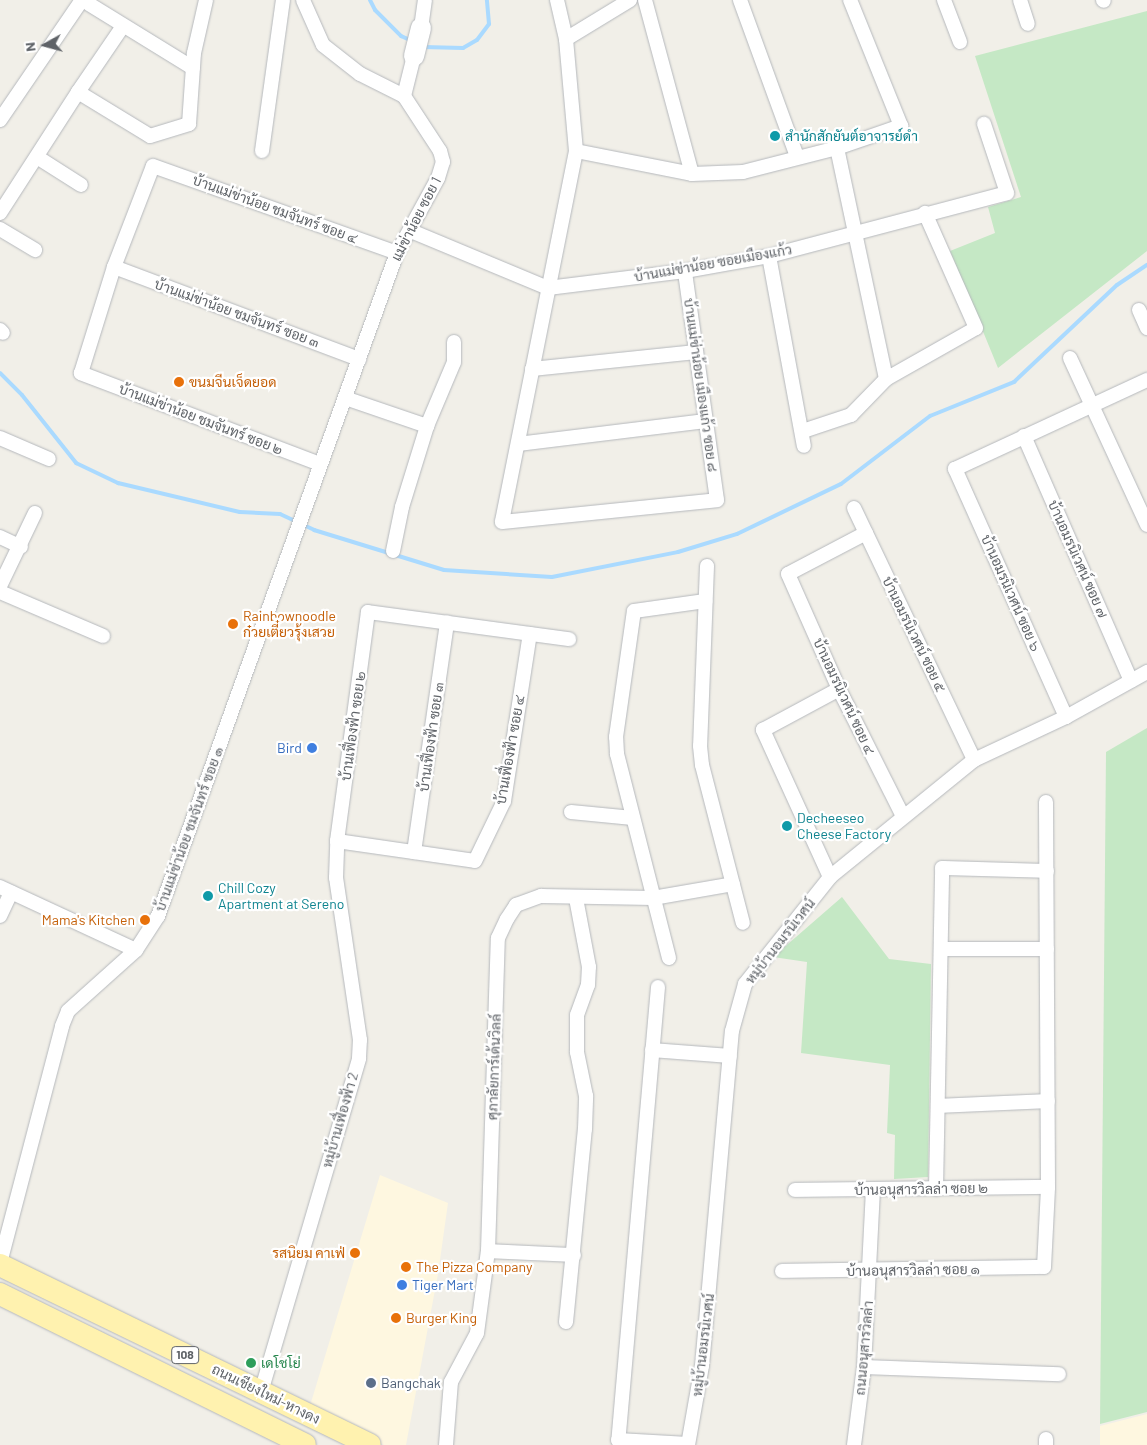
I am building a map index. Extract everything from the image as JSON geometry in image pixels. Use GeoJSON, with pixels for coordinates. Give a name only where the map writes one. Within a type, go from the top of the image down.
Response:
{"type":"FeatureCollection","features":[{"type":"Feature","properties":{"kind":"main road","name":"ถนนเชียงใหม่-หางดง"},"geometry":{"type":"LineString","coordinates":[[0,1264],[370,1445]]}},
{"type":"Feature","properties":{"kind":"main road","name":"ถนนเชียงใหม่-หางดง"},"geometry":{"type":"LineString","coordinates":[[0,1294],[304,1445]]}},
{"type":"Feature","properties":{"kind":"street"},"geometry":{"type":"LineString","coordinates":[[78,92],[150,136],[189,124],[193,68],[206,0]]}},
{"type":"Feature","properties":{"kind":"street"},"geometry":{"type":"LineString","coordinates":[[262,151],[283,0]]}},
{"type":"Feature","properties":{"kind":"street"},"geometry":{"type":"LineString","coordinates":[[303,0],[323,45],[360,74],[404,96],[421,28],[425,0]]}},
{"type":"Feature","properties":{"kind":"street"},"geometry":{"type":"LineString","coordinates":[[557,0],[566,39],[576,151],[518,444],[706,421]]}},
{"type":"Feature","properties":{"kind":"street"},"geometry":{"type":"LineString","coordinates":[[566,39],[630,0]]}},
{"type":"Feature","properties":{"kind":"street"},"geometry":{"type":"LineString","coordinates":[[645,0],[692,174]]}},
{"type":"Feature","properties":{"kind":"street"},"geometry":{"type":"LineString","coordinates":[[740,0],[797,157]]}},
{"type":"Feature","properties":{"kind":"street"},"geometry":{"type":"LineString","coordinates":[[576,151],[692,174],[743,172],[837,148],[901,126],[850,0]]}},
{"type":"Feature","properties":{"kind":"street"},"geometry":{"type":"LineString","coordinates":[[944,0],[960,42]]}},
{"type":"Feature","properties":{"kind":"street"},"geometry":{"type":"LineString","coordinates":[[1020,0],[1028,24]]}},
{"type":"Feature","properties":{"kind":"street"},"geometry":{"type":"LineString","coordinates":[[0,120],[86,2],[193,68]]}},
{"type":"Feature","properties":{"kind":"street"},"geometry":{"type":"LineString","coordinates":[[0,212],[123,26]]}},
{"type":"Feature","properties":{"kind":"street","name":"แม่ข่าน้อย ซอย 1"},"geometry":{"type":"LineString","coordinates":[[303,514],[397,253],[411,231],[438,178],[443,162],[440,151],[404,96]]}},
{"type":"Feature","properties":{"kind":"street","name":"บ้านแม่ข่าน้อย ซอยเมืองแก้ว"},"geometry":{"type":"LineString","coordinates":[[411,231],[548,288],[684,271],[769,256],[925,213],[1007,193],[984,124]]}},
{"type":"Feature","properties":{"kind":"street"},"geometry":{"type":"LineString","coordinates":[[837,148],[857,232],[886,379]]}},
{"type":"Feature","properties":{"kind":"street"},"geometry":{"type":"LineString","coordinates":[[37,157],[82,185]]}},
{"type":"Feature","properties":{"kind":"street","name":"บ้านแม่ข่าน้อย ชมจันทร์ ซอย ๔"},"geometry":{"type":"LineString","coordinates":[[114,267],[153,166],[397,253]]}},
{"type":"Feature","properties":{"kind":"street"},"geometry":{"type":"LineString","coordinates":[[802,431],[851,415],[886,379],[976,328],[925,213]]}},
{"type":"Feature","properties":{"kind":"street"},"geometry":{"type":"LineString","coordinates":[[0,229],[35,250]]}},
{"type":"Feature","properties":{"kind":"street"},"geometry":{"type":"LineString","coordinates":[[769,256],[804,446]]}},
{"type":"Feature","properties":{"kind":"street","name":"บ้านแม่ข่าน้อย ชมจันทร์ ซอย ๓"},"geometry":{"type":"LineString","coordinates":[[114,267],[359,359]]}},
{"type":"Feature","properties":{"kind":"street","name":"บ้านแม่ข่าน้อย ชมจันทร์ ซอย ๒"},"geometry":{"type":"LineString","coordinates":[[114,267],[81,373],[320,464]]}},
{"type":"Feature","properties":{"kind":"street","name":"บ้านแม่ข่าน้อย เมืองแก้ว ซอย ๘"},"geometry":{"type":"LineString","coordinates":[[518,444],[502,522],[717,500],[684,271]]}},
{"type":"Feature","properties":{"kind":"street"},"geometry":{"type":"LineString","coordinates":[[1139,310],[1147,328]]}},
{"type":"Feature","properties":{"kind":"street"},"geometry":{"type":"LineString","coordinates":[[393,551],[402,507],[427,426],[452,370],[456,353],[454,342]]}},
{"type":"Feature","properties":{"kind":"street"},"geometry":{"type":"LineString","coordinates":[[532,369],[696,352]]}},
{"type":"Feature","properties":{"kind":"street"},"geometry":{"type":"LineString","coordinates":[[1070,358],[1147,525]]}},
{"type":"Feature","properties":{"kind":"street"},"geometry":{"type":"LineString","coordinates":[[1024,436],[1147,380]]}},
{"type":"Feature","properties":{"kind":"street"},"geometry":{"type":"LineString","coordinates":[[345,398],[427,426]]}},
{"type":"Feature","properties":{"kind":"street","name":"บ้านอมรนิเวศน์ ซอย ๖"},"geometry":{"type":"LineString","coordinates":[[1024,436],[956,469],[1066,717]]}},
{"type":"Feature","properties":{"kind":"street","name":"บ้านอมรนิเวศน์ ซอย ๗"},"geometry":{"type":"LineString","coordinates":[[1024,436],[1131,681]]}},
{"type":"Feature","properties":{"kind":"street"},"geometry":{"type":"LineString","coordinates":[[0,438],[49,459]]}},
{"type":"Feature","properties":{"kind":"street","name":"บ้านอมรนิเวศน์ ซอย ๕"},"geometry":{"type":"LineString","coordinates":[[854,508],[974,760]]}},
{"type":"Feature","properties":{"kind":"street"},"geometry":{"type":"LineString","coordinates":[[0,586],[21,547],[35,513]]}},
{"type":"Feature","properties":{"kind":"street","name":"บ้านแม่ข่าน้อย ชมจันทร์ ซอย ๑"},"geometry":{"type":"LineString","coordinates":[[0,1264],[62,1026],[68,1012],[136,950],[158,916],[303,514]]}},
{"type":"Feature","properties":{"kind":"street","name":"บ้านอมรนิเวศน์ ซอย ๔"},"geometry":{"type":"LineString","coordinates":[[866,534],[788,574],[839,689],[903,816]]}},
{"type":"Feature","properties":{"kind":"street"},"geometry":{"type":"LineString","coordinates":[[0,537],[21,547]]}},
{"type":"Feature","properties":{"kind":"street"},"geometry":{"type":"LineString","coordinates":[[707,566],[701,756],[743,923]]}},
{"type":"Feature","properties":{"kind":"street"},"geometry":{"type":"LineString","coordinates":[[0,592],[103,636]]}},
{"type":"Feature","properties":{"kind":"street"},"geometry":{"type":"LineString","coordinates":[[668,958],[632,818],[617,754],[616,737],[634,611],[706,601]]}},
{"type":"Feature","properties":{"kind":"street","name":"บ้านเฟื่องฟ้า ซอย ๒"},"geometry":{"type":"LineString","coordinates":[[337,841],[368,612],[447,622]]}},
{"type":"Feature","properties":{"kind":"street"},"geometry":{"type":"LineString","coordinates":[[447,622],[569,639]]}},
{"type":"Feature","properties":{"kind":"street","name":"บ้านเฟื่องฟ้า ซอย ๓"},"geometry":{"type":"LineString","coordinates":[[414,852],[447,622]]}},
{"type":"Feature","properties":{"kind":"street","name":"บ้านเฟื่องฟ้า ซอย ๔"},"geometry":{"type":"LineString","coordinates":[[414,852],[475,861],[504,801],[530,634]]}},
{"type":"Feature","properties":{"kind":"street","name":"หมู่บ้านอมรนิเวศน์"},"geometry":{"type":"LineString","coordinates":[[688,1445],[702,1366],[732,1031],[745,984],[830,877],[974,760],[1066,717],[1147,672]]}},
{"type":"Feature","properties":{"kind":"street"},"geometry":{"type":"LineString","coordinates":[[830,877],[763,730],[839,689]]}},
{"type":"Feature","properties":{"kind":"street"},"geometry":{"type":"LineString","coordinates":[[1046,802],[1048,1187]]}},
{"type":"Feature","properties":{"kind":"street"},"geometry":{"type":"LineString","coordinates":[[571,812],[632,818]]}},
{"type":"Feature","properties":{"kind":"street"},"geometry":{"type":"LineString","coordinates":[[337,841],[414,852]]}},
{"type":"Feature","properties":{"kind":"street","name":"หมู่บ้านเฟื่องฟ้า 2"},"geometry":{"type":"LineString","coordinates":[[261,1392],[359,1058],[360,1040],[336,878],[337,841]]}},
{"type":"Feature","properties":{"kind":"street"},"geometry":{"type":"LineString","coordinates":[[936,1189],[942,868],[1047,871]]}},
{"type":"Feature","properties":{"kind":"street","name":"ศุภาลัยการ์เด้นวิลล์"},"geometry":{"type":"LineString","coordinates":[[446,1445],[451,1382],[477,1333],[488,1250],[498,938],[516,904],[541,896],[653,898],[733,884]]}},
{"type":"Feature","properties":{"kind":"street"},"geometry":{"type":"LineString","coordinates":[[0,916],[6,890],[136,950]]}},
{"type":"Feature","properties":{"kind":"street"},"geometry":{"type":"LineString","coordinates":[[566,1322],[574,1255],[586,1096],[577,1052],[576,1023],[588,986],[590,967],[576,898]]}},
{"type":"Feature","properties":{"kind":"street"},"geometry":{"type":"LineString","coordinates":[[941,949],[1047,949]]}},
{"type":"Feature","properties":{"kind":"street"},"geometry":{"type":"LineString","coordinates":[[658,987],[618,1440],[688,1445]]}},
{"type":"Feature","properties":{"kind":"street"},"geometry":{"type":"LineString","coordinates":[[652,1050],[730,1056]]}},
{"type":"Feature","properties":{"kind":"street"},"geometry":{"type":"LineString","coordinates":[[938,1106],[1048,1101]]}},
{"type":"Feature","properties":{"kind":"street","name":"บ้านอนุสารวิลล่า ซอย ๒"},"geometry":{"type":"LineString","coordinates":[[795,1190],[1048,1187]]}},
{"type":"Feature","properties":{"kind":"street","name":"บ้านอนุสารวิลล่า ซอย ๑"},"geometry":{"type":"LineString","coordinates":[[782,1271],[1044,1267],[1048,1187]]}},
{"type":"Feature","properties":{"kind":"street","name":"ถนนอนุสารวิลล่า"},"geometry":{"type":"LineString","coordinates":[[854,1445],[864,1367],[873,1190]]}},
{"type":"Feature","properties":{"kind":"street"},"geometry":{"type":"LineString","coordinates":[[488,1250],[574,1255]]}},
{"type":"Feature","properties":{"kind":"street"},"geometry":{"type":"LineString","coordinates":[[864,1367],[1058,1374]]}},
{"type":"Feature","properties":{"kind":"shaded area"},"geometry":{"type":"Polygon","coordinates":[[[380,1175],[448,1203],[438,1274],[406,1445],[384,1445],[309,1409],[380,1175]]]}},
{"type":"Feature","properties":{"kind":"shaded area"},"geometry":{"type":"Polygon","coordinates":[[[1147,1414],[1147,1445],[1100,1445],[1100,1426],[1147,1414]]]}},
{"type":"Feature","properties":{"kind":"green space"},"geometry":{"type":"Polygon","coordinates":[[[1147,11],[1147,251],[998,368],[950,251],[995,233],[988,207],[1021,197],[975,56],[1147,11]]]}},
{"type":"Feature","properties":{"kind":"green space"},"geometry":{"type":"Polygon","coordinates":[[[1147,728],[1147,1412],[1100,1424],[1106,752],[1147,728]]]}},
{"type":"Feature","properties":{"kind":"green space"},"geometry":{"type":"Polygon","coordinates":[[[842,897],[889,959],[931,964],[928,1177],[894,1179],[895,1135],[887,1133],[890,1065],[801,1053],[807,962],[773,957],[842,897]]]}},
{"type":"Feature","properties":{"kind":"waterway"},"geometry":{"type":"LineString","coordinates":[[370,0],[375,10],[401,36],[412,41]]}},
{"type":"Feature","properties":{"kind":"waterway"},"geometry":{"type":"LineString","coordinates":[[423,47],[463,48],[477,40],[489,24],[487,0]]}},
{"type":"Feature","properties":{"kind":"waterway"},"geometry":{"type":"LineString","coordinates":[[0,373],[22,395],[76,463],[118,483],[240,512],[280,514],[314,530],[444,570],[552,577],[678,552],[737,534],[841,484],[930,416],[1014,382],[1117,285],[1147,265]]}},
{"type":"Feature","properties":{"kind":"place","name":"สำนักสักยันต์อาจารย์ดำ"},"geometry":{"type":"Point","coordinates":[775,136]}},
{"type":"Feature","properties":{"kind":"place","name":"ขนมจีนเจ็ดยอด"},"geometry":{"type":"Point","coordinates":[179,382]}},
{"type":"Feature","properties":{"kind":"place","name":"Rainbownoodle ก๋วยเตี๋ยวรุ้งเสวย"},"geometry":{"type":"Point","coordinates":[233,624]}},
{"type":"Feature","properties":{"kind":"place","name":"Bird"},"geometry":{"type":"Point","coordinates":[312,748]}},
{"type":"Feature","properties":{"kind":"place","name":"Decheeseo Cheese Factory"},"geometry":{"type":"Point","coordinates":[787,826]}},
{"type":"Feature","properties":{"kind":"place","name":"Chill Cozy Apartment at Sereno"},"geometry":{"type":"Point","coordinates":[208,896]}},
{"type":"Feature","properties":{"kind":"place","name":"Mama's Kitchen"},"geometry":{"type":"Point","coordinates":[145,920]}},
{"type":"Feature","properties":{"kind":"place","name":"รสนิยม คาเฟ่"},"geometry":{"type":"Point","coordinates":[355,1253]}},
{"type":"Feature","properties":{"kind":"place","name":"The Pizza Company"},"geometry":{"type":"Point","coordinates":[406,1267]}},
{"type":"Feature","properties":{"kind":"place","name":"Tiger Mart"},"geometry":{"type":"Point","coordinates":[402,1285]}},
{"type":"Feature","properties":{"kind":"place","name":"Burger King"},"geometry":{"type":"Point","coordinates":[396,1318]}},
{"type":"Feature","properties":{"kind":"place","name":"เดโชโย่"},"geometry":{"type":"Point","coordinates":[251,1363]}},
{"type":"Feature","properties":{"kind":"place","name":"Bangchak"},"geometry":{"type":"Point","coordinates":[371,1383]}}]}
